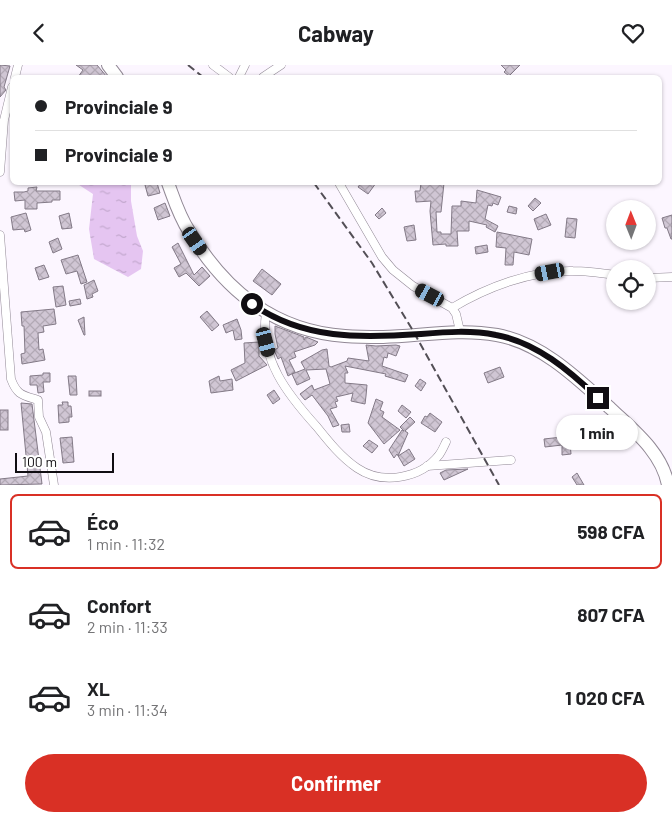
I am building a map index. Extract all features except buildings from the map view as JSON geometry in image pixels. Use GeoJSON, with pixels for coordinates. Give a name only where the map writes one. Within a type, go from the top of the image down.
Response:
{"type":"FeatureCollection","features":[{"type":"Feature","properties":{"kind":"main road"},"geometry":{"type":"LineString","coordinates":[[169,185],[184,223],[202,250],[227,282],[252,304],[266,313],[300,327],[345,336],[385,337],[460,331],[497,335],[513,339],[529,346],[568,371],[646,443],[661,463],[668,485]]}},
{"type":"Feature","properties":{"kind":"street"},"geometry":{"type":"LineString","coordinates":[[213,65],[226,75]]}},
{"type":"Feature","properties":{"kind":"street"},"geometry":{"type":"LineString","coordinates":[[266,75],[281,65]]}},
{"type":"Feature","properties":{"kind":"street"},"geometry":{"type":"LineString","coordinates":[[0,172],[4,120],[10,95]]}},
{"type":"Feature","properties":{"kind":"street"},"geometry":{"type":"LineString","coordinates":[[340,185],[382,257],[393,269],[414,286],[452,308],[456,314],[460,331]]}},
{"type":"Feature","properties":{"kind":"street"},"geometry":{"type":"LineString","coordinates":[[0,235],[11,379],[20,395],[38,400],[39,417],[46,432],[54,485]]}},
{"type":"Feature","properties":{"kind":"street"},"geometry":{"type":"LineString","coordinates":[[452,308],[495,287],[550,272],[572,271],[606,274]]}},
{"type":"Feature","properties":{"kind":"street"},"geometry":{"type":"LineString","coordinates":[[656,278],[672,277]]}},
{"type":"Feature","properties":{"kind":"street"},"geometry":{"type":"LineString","coordinates":[[266,313],[264,327],[270,361],[282,385],[341,456],[358,469],[371,475],[401,478],[427,466],[440,455],[446,442]]}},
{"type":"Feature","properties":{"kind":"street"},"geometry":{"type":"LineString","coordinates":[[427,466],[511,460]]}},
{"type":"Feature","properties":{"kind":"water"},"geometry":{"type":"Polygon","coordinates":[[[79,185],[131,185],[131,201],[137,236],[143,251],[141,269],[128,277],[94,259],[89,229],[93,194],[79,185]]]}},
{"type":"Feature","properties":{"kind":"railway"},"geometry":{"type":"LineString","coordinates":[[188,65],[200,75]]}},
{"type":"Feature","properties":{"kind":"railway"},"geometry":{"type":"LineString","coordinates":[[315,185],[372,263],[412,329],[499,485]]}},
{"type":"Feature","properties":{"kind":"route"},"geometry":{"type":"LineString","coordinates":[[252,304],[266,313],[300,327],[327,334],[385,337],[460,331],[497,335],[513,339],[545,355],[568,371],[598,398]]}}]}
